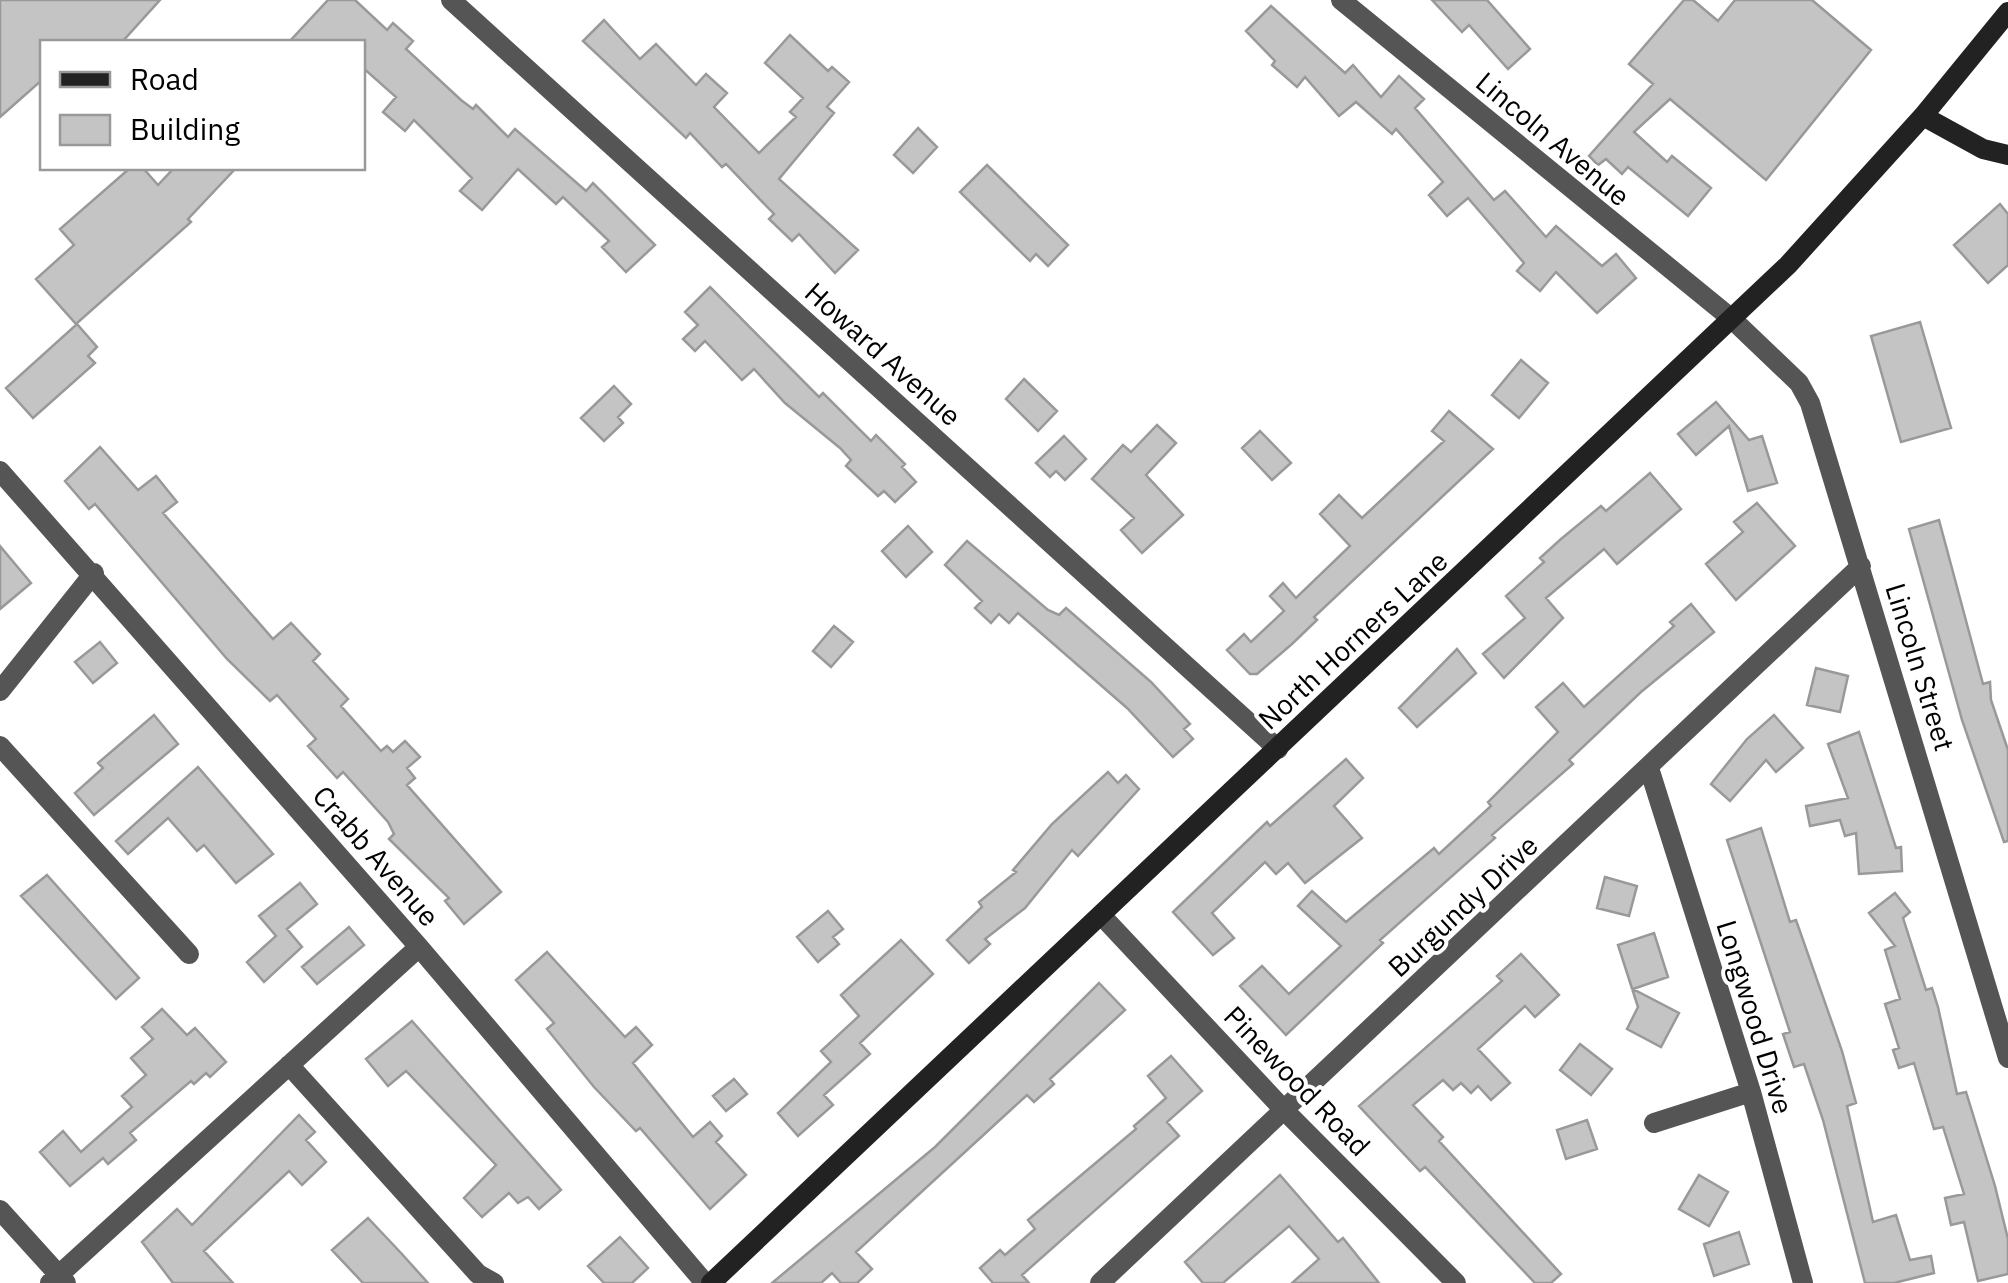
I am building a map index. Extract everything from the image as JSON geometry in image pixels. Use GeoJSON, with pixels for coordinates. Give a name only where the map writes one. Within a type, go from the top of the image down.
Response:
{"type":"FeatureCollection","features":[{"type":"Feature","properties":{"kind":"street","name":"Howard Avenue"},"geometry":{"type":"LineString","coordinates":[[451,0],[1278,749]]}},
{"type":"Feature","properties":{"kind":"street","name":"Lincoln Avenue"},"geometry":{"type":"LineString","coordinates":[[1341,0],[1732,319]]}},
{"type":"Feature","properties":{"kind":"street","name":"North Horners Lane"},"geometry":{"type":"LineString","coordinates":[[708,1283],[1788,266],[1923,116],[2008,12]]}},
{"type":"Feature","properties":{"kind":"street"},"geometry":{"type":"LineString","coordinates":[[1923,116],[1983,149],[2008,155]]}},
{"type":"Feature","properties":{"kind":"street","name":"Lincoln Street"},"geometry":{"type":"LineString","coordinates":[[1732,319],[1798,383],[1810,403],[2008,1058]]}},
{"type":"Feature","properties":{"kind":"street","name":"Crabb Avenue"},"geometry":{"type":"LineString","coordinates":[[0,471],[94,574],[708,1283]]}},
{"type":"Feature","properties":{"kind":"street","name":"Burgundy Drive"},"geometry":{"type":"LineString","coordinates":[[1100,1283],[1860,566]]}},
{"type":"Feature","properties":{"kind":"street"},"geometry":{"type":"LineString","coordinates":[[0,691],[94,574]]}},
{"type":"Feature","properties":{"kind":"street"},"geometry":{"type":"LineString","coordinates":[[0,746],[188,954]]}},
{"type":"Feature","properties":{"kind":"street","name":"Longwood Drive"},"geometry":{"type":"LineString","coordinates":[[1649,768],[1750,1092],[1803,1283]]}},
{"type":"Feature","properties":{"kind":"street","name":"Pinewood Road"},"geometry":{"type":"LineString","coordinates":[[1101,915],[1285,1111],[1456,1283]]}},
{"type":"Feature","properties":{"kind":"street"},"geometry":{"type":"LineString","coordinates":[[0,1210],[58,1280],[419,947]]}},
{"type":"Feature","properties":{"kind":"street"},"geometry":{"type":"LineString","coordinates":[[289,1066],[478,1274],[494,1283]]}},
{"type":"Feature","properties":{"kind":"street"},"geometry":{"type":"LineString","coordinates":[[1654,1123],[1750,1092]]}},
{"type":"Feature","properties":{"kind":"building"},"geometry":{"type":"Polygon","coordinates":[[[0,0],[160,0],[124,40],[40,40],[40,82],[0,117],[0,0]]]}},
{"type":"Feature","properties":{"kind":"building"},"geometry":{"type":"Polygon","coordinates":[[[328,0],[355,0],[387,30],[393,23],[413,41],[406,49],[461,100],[473,109],[476,105],[508,137],[515,129],[586,191],[593,183],[655,245],[626,272],[602,247],[609,241],[563,197],[556,204],[518,169],[482,210],[460,191],[472,178],[414,120],[405,131],[383,112],[396,97],[365,70],[365,40],[291,40],[328,0]]]}},
{"type":"Feature","properties":{"kind":"building"},"geometry":{"type":"Polygon","coordinates":[[[1432,0],[1487,0],[1530,49],[1508,69],[1469,25],[1462,32],[1432,0]]]}},
{"type":"Feature","properties":{"kind":"building"},"geometry":{"type":"Polygon","coordinates":[[[1684,0],[1693,0],[1718,21],[1735,0],[1812,0],[1871,50],[1766,180],[1670,99],[1634,132],[1667,162],[1672,156],[1711,188],[1688,216],[1628,167],[1622,174],[1606,159],[1598,165],[1589,156],[1653,84],[1629,64],[1684,0]]]}},
{"type":"Feature","properties":{"kind":"building"},"geometry":{"type":"Polygon","coordinates":[[[1271,6],[1345,73],[1353,65],[1381,97],[1399,76],[1424,99],[1415,108],[1494,200],[1505,191],[1546,237],[1556,226],[1602,266],[1616,254],[1636,278],[1597,313],[1556,272],[1540,291],[1517,271],[1524,263],[1468,198],[1447,216],[1429,195],[1443,182],[1396,129],[1392,134],[1356,102],[1339,116],[1305,77],[1297,87],[1272,65],[1275,61],[1246,31],[1271,6]]]}},
{"type":"Feature","properties":{"kind":"building"},"geometry":{"type":"Polygon","coordinates":[[[604,20],[640,59],[656,44],[696,85],[706,74],[727,93],[714,107],[759,153],[796,117],[790,112],[803,98],[765,63],[790,35],[828,71],[832,67],[849,82],[827,107],[834,113],[779,179],[858,250],[835,273],[799,234],[792,241],[769,219],[774,214],[726,164],[722,167],[690,133],[686,138],[583,41],[604,20]]]}},
{"type":"Feature","properties":{"kind":"building"},"geometry":{"type":"Polygon","coordinates":[[[918,128],[937,147],[913,173],[894,155],[918,128]]]}},
{"type":"Feature","properties":{"kind":"building"},"geometry":{"type":"Polygon","coordinates":[[[987,165],[1068,245],[1048,266],[1036,254],[1030,261],[960,192],[987,165]]]}},
{"type":"Feature","properties":{"kind":"building"},"geometry":{"type":"Polygon","coordinates":[[[128,170],[145,170],[158,185],[172,170],[234,170],[188,219],[191,222],[76,324],[36,279],[74,245],[60,229],[128,170]]]}},
{"type":"Feature","properties":{"kind":"building"},"geometry":{"type":"Polygon","coordinates":[[[2000,204],[2008,214],[2008,265],[1988,283],[1954,245],[2000,204]]]}},
{"type":"Feature","properties":{"kind":"building"},"geometry":{"type":"Polygon","coordinates":[[[710,287],[819,397],[823,393],[871,441],[876,435],[905,464],[902,467],[916,482],[895,502],[884,491],[878,496],[846,466],[851,460],[840,448],[785,403],[754,369],[742,380],[705,341],[695,351],[683,339],[698,325],[685,312],[710,287]]]}},
{"type":"Feature","properties":{"kind":"building"},"geometry":{"type":"Polygon","coordinates":[[[1920,322],[1951,428],[1901,442],[1871,336],[1920,322]]]}},
{"type":"Feature","properties":{"kind":"building"},"geometry":{"type":"Polygon","coordinates":[[[77,324],[97,347],[88,356],[95,363],[33,418],[6,388],[77,324]]]}},
{"type":"Feature","properties":{"kind":"building"},"geometry":{"type":"Polygon","coordinates":[[[1521,360],[1548,383],[1519,418],[1492,395],[1521,360]]]}},
{"type":"Feature","properties":{"kind":"building"},"geometry":{"type":"Polygon","coordinates":[[[1024,379],[1057,411],[1038,431],[1006,399],[1024,379]]]}},
{"type":"Feature","properties":{"kind":"building"},"geometry":{"type":"Polygon","coordinates":[[[614,386],[631,404],[618,417],[623,423],[604,441],[581,418],[614,386]]]}},
{"type":"Feature","properties":{"kind":"building"},"geometry":{"type":"Polygon","coordinates":[[[1716,402],[1749,440],[1762,436],[1777,483],[1748,491],[1729,426],[1696,455],[1678,434],[1716,402]]]}},
{"type":"Feature","properties":{"kind":"building"},"geometry":{"type":"Polygon","coordinates":[[[1449,411],[1493,449],[1314,617],[1317,620],[1292,644],[1257,674],[1250,674],[1227,650],[1244,634],[1251,642],[1284,611],[1270,596],[1283,583],[1296,598],[1350,546],[1320,514],[1339,495],[1362,518],[1444,441],[1432,431],[1449,411]]]}},
{"type":"Feature","properties":{"kind":"building"},"geometry":{"type":"Polygon","coordinates":[[[1157,425],[1176,443],[1146,475],[1183,515],[1142,553],[1121,530],[1134,518],[1092,479],[1123,445],[1131,452],[1157,425]]]}},
{"type":"Feature","properties":{"kind":"building"},"geometry":{"type":"Polygon","coordinates":[[[1260,431],[1291,463],[1272,480],[1242,448],[1260,431]]]}},
{"type":"Feature","properties":{"kind":"building"},"geometry":{"type":"Polygon","coordinates":[[[1064,436],[1086,459],[1065,480],[1056,471],[1050,477],[1036,463],[1064,436]]]}},
{"type":"Feature","properties":{"kind":"building"},"geometry":{"type":"Polygon","coordinates":[[[100,447],[138,490],[156,476],[177,502],[163,513],[273,639],[291,623],[320,654],[313,661],[348,699],[341,706],[381,751],[387,746],[393,752],[405,741],[420,757],[407,768],[415,778],[407,785],[501,892],[464,924],[445,901],[449,898],[389,839],[394,834],[388,822],[343,772],[337,778],[308,746],[316,739],[277,695],[270,701],[227,659],[95,504],[89,509],[65,481],[100,447]]]}},
{"type":"Feature","properties":{"kind":"building"},"geometry":{"type":"Polygon","coordinates":[[[1650,473],[1681,509],[1617,564],[1604,549],[1546,598],[1563,618],[1504,678],[1483,654],[1525,618],[1506,596],[1544,562],[1540,558],[1561,539],[1601,506],[1606,511],[1650,473]]]}},
{"type":"Feature","properties":{"kind":"building"},"geometry":{"type":"Polygon","coordinates":[[[1757,503],[1795,546],[1736,600],[1706,564],[1743,532],[1734,522],[1757,503]]]}},
{"type":"Feature","properties":{"kind":"building"},"geometry":{"type":"Polygon","coordinates":[[[1939,520],[1983,684],[1990,682],[1991,700],[2008,750],[2008,841],[2004,842],[1962,720],[1909,529],[1939,520]]]}},
{"type":"Feature","properties":{"kind":"building"},"geometry":{"type":"Polygon","coordinates":[[[908,526],[932,552],[906,577],[882,551],[908,526]]]}},
{"type":"Feature","properties":{"kind":"building"},"geometry":{"type":"Polygon","coordinates":[[[967,541],[1048,610],[1059,615],[1066,608],[1151,682],[1190,724],[1184,729],[1193,739],[1173,757],[1127,708],[1018,613],[1009,623],[999,614],[991,623],[975,608],[982,601],[945,565],[967,541]]]}},
{"type":"Feature","properties":{"kind":"building"},"geometry":{"type":"Polygon","coordinates":[[[0,546],[31,583],[0,609],[0,546]]]}},
{"type":"Feature","properties":{"kind":"building"},"geometry":{"type":"Polygon","coordinates":[[[1691,604],[1714,632],[1641,692],[1569,760],[1573,764],[1380,940],[1383,943],[1286,1035],[1240,986],[1262,966],[1289,994],[1341,946],[1298,906],[1312,891],[1346,922],[1434,848],[1439,854],[1491,806],[1488,802],[1558,732],[1536,707],[1563,683],[1584,707],[1674,626],[1670,622],[1691,604]]]}},
{"type":"Feature","properties":{"kind":"building"},"geometry":{"type":"Polygon","coordinates":[[[834,626],[853,642],[831,667],[813,651],[834,626]]]}},
{"type":"Feature","properties":{"kind":"building"},"geometry":{"type":"Polygon","coordinates":[[[100,642],[117,663],[93,683],[75,662],[100,642]]]}},
{"type":"Feature","properties":{"kind":"building"},"geometry":{"type":"Polygon","coordinates":[[[1457,649],[1476,673],[1417,727],[1399,708],[1457,649]]]}},
{"type":"Feature","properties":{"kind":"building"},"geometry":{"type":"Polygon","coordinates":[[[1816,668],[1848,676],[1840,712],[1807,705],[1816,668]]]}},
{"type":"Feature","properties":{"kind":"building"},"geometry":{"type":"Polygon","coordinates":[[[154,715],[178,744],[94,815],[75,793],[103,768],[98,763],[154,715]]]}},
{"type":"Feature","properties":{"kind":"building"},"geometry":{"type":"Polygon","coordinates":[[[1774,715],[1803,748],[1776,772],[1766,760],[1730,801],[1711,784],[1747,739],[1774,715]]]}},
{"type":"Feature","properties":{"kind":"building"},"geometry":{"type":"Polygon","coordinates":[[[1859,732],[1896,848],[1901,847],[1902,871],[1859,874],[1856,833],[1845,836],[1840,820],[1810,826],[1806,806],[1848,798],[1828,744],[1859,732]]]}},
{"type":"Feature","properties":{"kind":"building"},"geometry":{"type":"Polygon","coordinates":[[[1346,759],[1363,778],[1334,806],[1362,838],[1305,883],[1288,863],[1276,874],[1265,862],[1212,913],[1234,938],[1213,955],[1173,912],[1267,822],[1270,826],[1346,759]]]}},
{"type":"Feature","properties":{"kind":"building"},"geometry":{"type":"Polygon","coordinates":[[[198,767],[273,854],[236,883],[204,845],[197,851],[168,818],[128,854],[116,841],[198,767]]]}},
{"type":"Feature","properties":{"kind":"building"},"geometry":{"type":"Polygon","coordinates":[[[1108,772],[1118,783],[1126,775],[1139,789],[1078,856],[1072,850],[1025,908],[985,939],[990,944],[969,963],[947,940],[982,907],[979,902],[1016,872],[1013,870],[1052,824],[1108,772]]]}},
{"type":"Feature","properties":{"kind":"building"},"geometry":{"type":"Polygon","coordinates":[[[1761,828],[1790,922],[1796,920],[1842,1051],[1856,1103],[1847,1106],[1873,1222],[1896,1215],[1910,1260],[1931,1256],[1934,1273],[1894,1283],[1865,1283],[1823,1120],[1804,1064],[1794,1067],[1783,1034],[1790,1032],[1727,840],[1761,828]]]}},
{"type":"Feature","properties":{"kind":"building"},"geometry":{"type":"Polygon","coordinates":[[[47,875],[139,978],[116,999],[21,896],[47,875]]]}},
{"type":"Feature","properties":{"kind":"building"},"geometry":{"type":"Polygon","coordinates":[[[1605,877],[1637,886],[1629,916],[1597,908],[1605,877]]]}},
{"type":"Feature","properties":{"kind":"building"},"geometry":{"type":"Polygon","coordinates":[[[300,883],[317,904],[287,929],[302,947],[264,982],[247,962],[276,936],[259,916],[300,883]]]}},
{"type":"Feature","properties":{"kind":"building"},"geometry":{"type":"Polygon","coordinates":[[[1895,893],[1910,912],[1903,918],[1926,990],[1932,988],[1938,1007],[1957,1094],[1966,1092],[1995,1186],[2008,1239],[2008,1274],[1978,1281],[1964,1222],[1951,1225],[1945,1198],[1964,1194],[1943,1127],[1934,1129],[1914,1063],[1899,1068],[1893,1050],[1899,1048],[1885,1004],[1900,999],[1885,950],[1895,946],[1869,913],[1895,893]]]}},
{"type":"Feature","properties":{"kind":"building"},"geometry":{"type":"Polygon","coordinates":[[[828,911],[843,929],[833,937],[839,944],[818,962],[797,937],[828,911]]]}},
{"type":"Feature","properties":{"kind":"building"},"geometry":{"type":"Polygon","coordinates":[[[349,927],[364,945],[317,984],[302,967],[349,927]]]}},
{"type":"Feature","properties":{"kind":"building"},"geometry":{"type":"Polygon","coordinates":[[[1654,933],[1668,977],[1633,989],[1679,1013],[1661,1047],[1627,1029],[1638,1007],[1618,945],[1654,933]]]}},
{"type":"Feature","properties":{"kind":"building"},"geometry":{"type":"Polygon","coordinates":[[[901,940],[933,974],[860,1043],[870,1054],[824,1095],[833,1105],[798,1136],[778,1113],[831,1062],[821,1051],[859,1016],[841,995],[901,940]]]}},
{"type":"Feature","properties":{"kind":"building"},"geometry":{"type":"Polygon","coordinates":[[[547,952],[625,1037],[636,1027],[652,1045],[633,1063],[693,1137],[710,1122],[722,1136],[716,1142],[746,1175],[710,1209],[640,1128],[636,1131],[594,1087],[547,1029],[554,1023],[516,980],[547,952]]]}},
{"type":"Feature","properties":{"kind":"building"},"geometry":{"type":"Polygon","coordinates":[[[1521,954],[1559,995],[1535,1017],[1525,1006],[1478,1049],[1510,1083],[1491,1100],[1478,1086],[1471,1093],[1461,1083],[1453,1090],[1443,1080],[1413,1105],[1443,1137],[1439,1141],[1561,1274],[1551,1283],[1535,1283],[1425,1167],[1420,1171],[1359,1106],[1502,981],[1497,976],[1521,954]]]}},
{"type":"Feature","properties":{"kind":"building"},"geometry":{"type":"Polygon","coordinates":[[[1099,983],[1125,1010],[1050,1079],[1054,1084],[1034,1102],[1027,1095],[856,1252],[872,1269],[857,1283],[841,1283],[832,1273],[821,1283],[772,1283],[935,1147],[1099,983]]]}},
{"type":"Feature","properties":{"kind":"building"},"geometry":{"type":"Polygon","coordinates":[[[162,1009],[187,1035],[195,1028],[226,1062],[210,1077],[206,1073],[194,1084],[191,1081],[130,1133],[136,1140],[108,1164],[103,1158],[70,1186],[40,1152],[63,1131],[81,1152],[132,1107],[122,1096],[146,1075],[131,1058],[153,1039],[142,1027],[162,1009]]]}},
{"type":"Feature","properties":{"kind":"building"},"geometry":{"type":"Polygon","coordinates":[[[412,1021],[561,1190],[539,1209],[528,1197],[518,1203],[509,1193],[482,1217],[464,1198],[496,1165],[406,1071],[388,1086],[366,1059],[412,1021]]]}},
{"type":"Feature","properties":{"kind":"building"},"geometry":{"type":"Polygon","coordinates":[[[1580,1044],[1612,1069],[1591,1095],[1560,1070],[1580,1044]]]}},
{"type":"Feature","properties":{"kind":"building"},"geometry":{"type":"Polygon","coordinates":[[[1171,1056],[1202,1091],[1167,1122],[1179,1136],[1022,1275],[1029,1283],[993,1283],[980,1268],[1000,1250],[1005,1255],[1035,1229],[1028,1220],[1136,1129],[1134,1126],[1166,1098],[1148,1076],[1171,1056]]]}},
{"type":"Feature","properties":{"kind":"building"},"geometry":{"type":"Polygon","coordinates":[[[734,1079],[747,1094],[726,1111],[713,1096],[734,1079]]]}},
{"type":"Feature","properties":{"kind":"building"},"geometry":{"type":"Polygon","coordinates":[[[299,1115],[315,1132],[306,1140],[326,1162],[302,1185],[289,1171],[204,1251],[233,1283],[173,1283],[142,1242],[177,1209],[192,1225],[299,1115]]]}},
{"type":"Feature","properties":{"kind":"building"},"geometry":{"type":"Polygon","coordinates":[[[1587,1120],[1597,1149],[1566,1159],[1557,1130],[1587,1120]]]}},
{"type":"Feature","properties":{"kind":"building"},"geometry":{"type":"Polygon","coordinates":[[[1280,1175],[1338,1242],[1343,1238],[1379,1283],[1292,1283],[1319,1259],[1289,1226],[1223,1283],[1203,1283],[1185,1262],[1280,1175]]]}},
{"type":"Feature","properties":{"kind":"building"},"geometry":{"type":"Polygon","coordinates":[[[1699,1175],[1728,1192],[1709,1226],[1679,1209],[1699,1175]]]}},
{"type":"Feature","properties":{"kind":"building"},"geometry":{"type":"Polygon","coordinates":[[[368,1218],[428,1283],[363,1283],[332,1250],[368,1218]]]}},
{"type":"Feature","properties":{"kind":"building"},"geometry":{"type":"Polygon","coordinates":[[[1739,1232],[1749,1264],[1714,1276],[1704,1244],[1739,1232]]]}},
{"type":"Feature","properties":{"kind":"building"},"geometry":{"type":"Polygon","coordinates":[[[620,1237],[648,1268],[632,1283],[604,1283],[588,1266],[620,1237]]]}}]}
